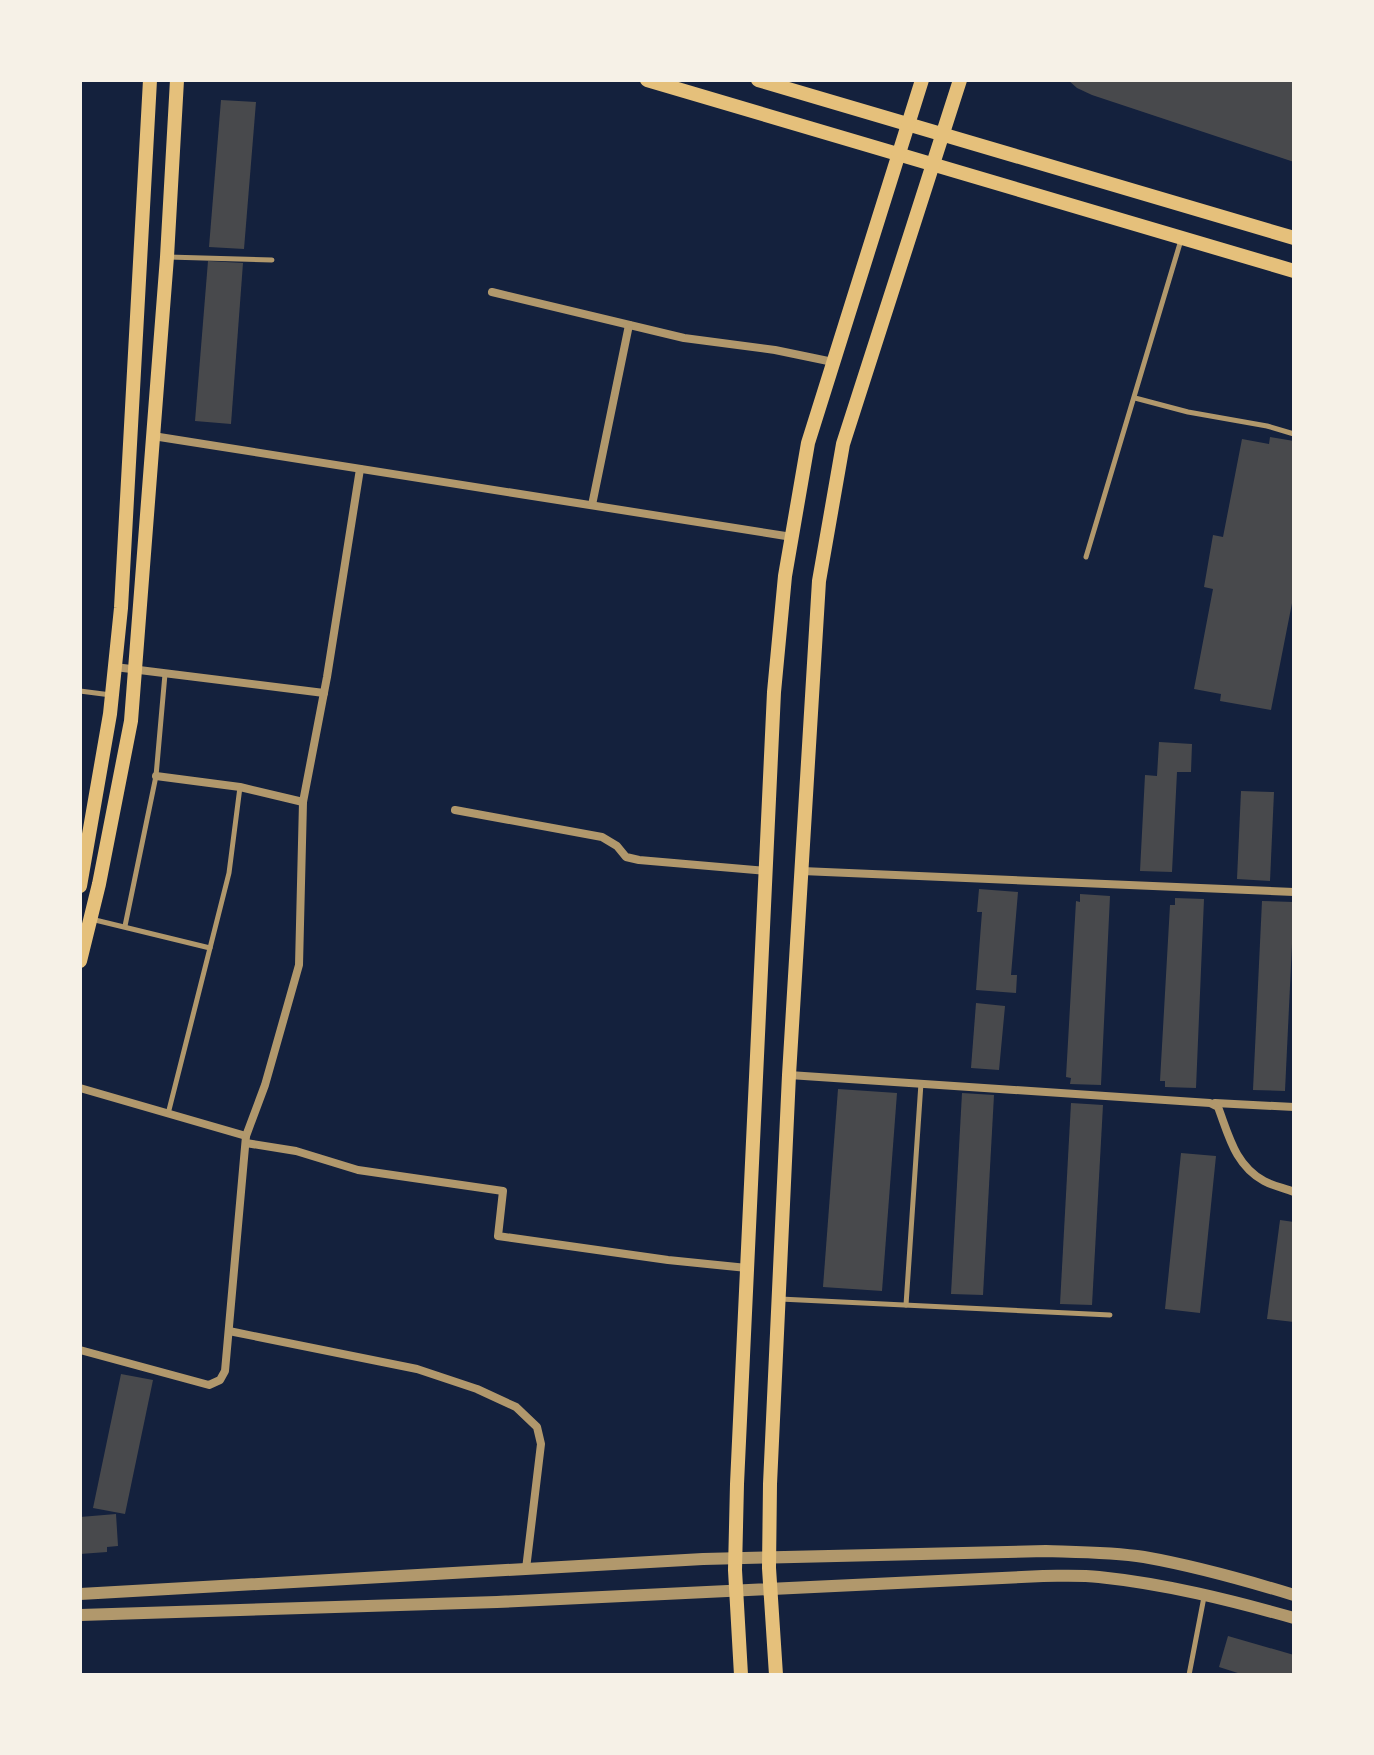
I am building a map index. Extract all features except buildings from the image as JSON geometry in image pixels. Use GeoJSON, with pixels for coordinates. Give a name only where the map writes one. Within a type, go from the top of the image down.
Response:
{"type":"FeatureCollection","features":[{"type":"Feature","properties":{"kind":"main road"},"geometry":{"type":"LineString","coordinates":[[80,886],[108,728],[115,667],[150,80]]}},
{"type":"Feature","properties":{"kind":"main road"},"geometry":{"type":"LineString","coordinates":[[80,961],[102,870],[131,721],[167,257],[177,80]]}},
{"type":"Feature","properties":{"kind":"main road"},"geometry":{"type":"LineString","coordinates":[[647,80],[1294,271]]}},
{"type":"Feature","properties":{"kind":"main road"},"geometry":{"type":"LineString","coordinates":[[758,80],[1294,238]]}},
{"type":"Feature","properties":{"kind":"main road"},"geometry":{"type":"LineString","coordinates":[[741,1675],[735,1558],[737,1484],[774,692],[785,576],[808,443],[922,80]]}},
{"type":"Feature","properties":{"kind":"main road"},"geometry":{"type":"LineString","coordinates":[[776,1675],[769,1557],[770,1484],[789,1075],[819,581],[843,444],[960,80]]}},
{"type":"Feature","properties":{"kind":"street"},"geometry":{"type":"LineString","coordinates":[[492,292],[684,338],[775,350],[833,362]]}},
{"type":"Feature","properties":{"kind":"street"},"geometry":{"type":"LineString","coordinates":[[592,505],[629,325]]}},
{"type":"Feature","properties":{"kind":"street"},"geometry":{"type":"LineString","coordinates":[[153,436],[792,537]]}},
{"type":"Feature","properties":{"kind":"street"},"geometry":{"type":"LineString","coordinates":[[80,1350],[209,1385],[220,1380],[225,1371],[246,1140],[299,965],[303,802],[360,469]]}},
{"type":"Feature","properties":{"kind":"street"},"geometry":{"type":"LineString","coordinates":[[115,667],[324,693]]}},
{"type":"Feature","properties":{"kind":"street"},"geometry":{"type":"LineString","coordinates":[[156,776],[240,787],[303,802]]}},
{"type":"Feature","properties":{"kind":"street"},"geometry":{"type":"LineString","coordinates":[[455,810],[602,837],[617,846],[626,857],[639,860],[766,871]]}},
{"type":"Feature","properties":{"kind":"street"},"geometry":{"type":"LineString","coordinates":[[802,871],[1294,892]]}},
{"type":"Feature","properties":{"kind":"street"},"geometry":{"type":"LineString","coordinates":[[789,1075],[1294,1107]]}},
{"type":"Feature","properties":{"kind":"street"},"geometry":{"type":"LineString","coordinates":[[80,1088],[246,1140],[358,1170],[503,1191],[498,1236],[747,1268]]}},
{"type":"Feature","properties":{"kind":"street"},"geometry":{"type":"LineString","coordinates":[[1210,1103],[1218,1107],[1242,1164],[1264,1181],[1294,1192]]}},
{"type":"Feature","properties":{"kind":"street"},"geometry":{"type":"LineString","coordinates":[[229,1331],[417,1369],[477,1389],[516,1407],[537,1427],[541,1444],[526,1569]]}},
{"type":"Feature","properties":{"kind":"street"},"geometry":{"type":"LineString","coordinates":[[80,1594],[735,1558],[1046,1551],[1142,1557],[1294,1595]]}},
{"type":"Feature","properties":{"kind":"street"},"geometry":{"type":"LineString","coordinates":[[80,1615],[481,1602],[1043,1576],[1133,1581],[1243,1603],[1294,1618]]}},
{"type":"Feature","properties":{"kind":"lane"},"geometry":{"type":"LineString","coordinates":[[1086,557],[1182,238]]}},
{"type":"Feature","properties":{"kind":"lane"},"geometry":{"type":"LineString","coordinates":[[167,257],[272,260]]}},
{"type":"Feature","properties":{"kind":"lane"},"geometry":{"type":"LineString","coordinates":[[1135,398],[1294,434]]}},
{"type":"Feature","properties":{"kind":"lane"},"geometry":{"type":"LineString","coordinates":[[125,926],[156,776],[165,673]]}},
{"type":"Feature","properties":{"kind":"lane"},"geometry":{"type":"LineString","coordinates":[[80,691],[112,695]]}},
{"type":"Feature","properties":{"kind":"lane"},"geometry":{"type":"LineString","coordinates":[[168,1114],[229,873],[240,787]]}},
{"type":"Feature","properties":{"kind":"lane"},"geometry":{"type":"LineString","coordinates":[[90,919],[210,948]]}},
{"type":"Feature","properties":{"kind":"lane"},"geometry":{"type":"LineString","coordinates":[[906,1305],[921,1083]]}},
{"type":"Feature","properties":{"kind":"lane"},"geometry":{"type":"LineString","coordinates":[[779,1299],[1110,1315]]}},
{"type":"Feature","properties":{"kind":"lane"},"geometry":{"type":"LineString","coordinates":[[1189,1675],[1204,1595]]}}]}
